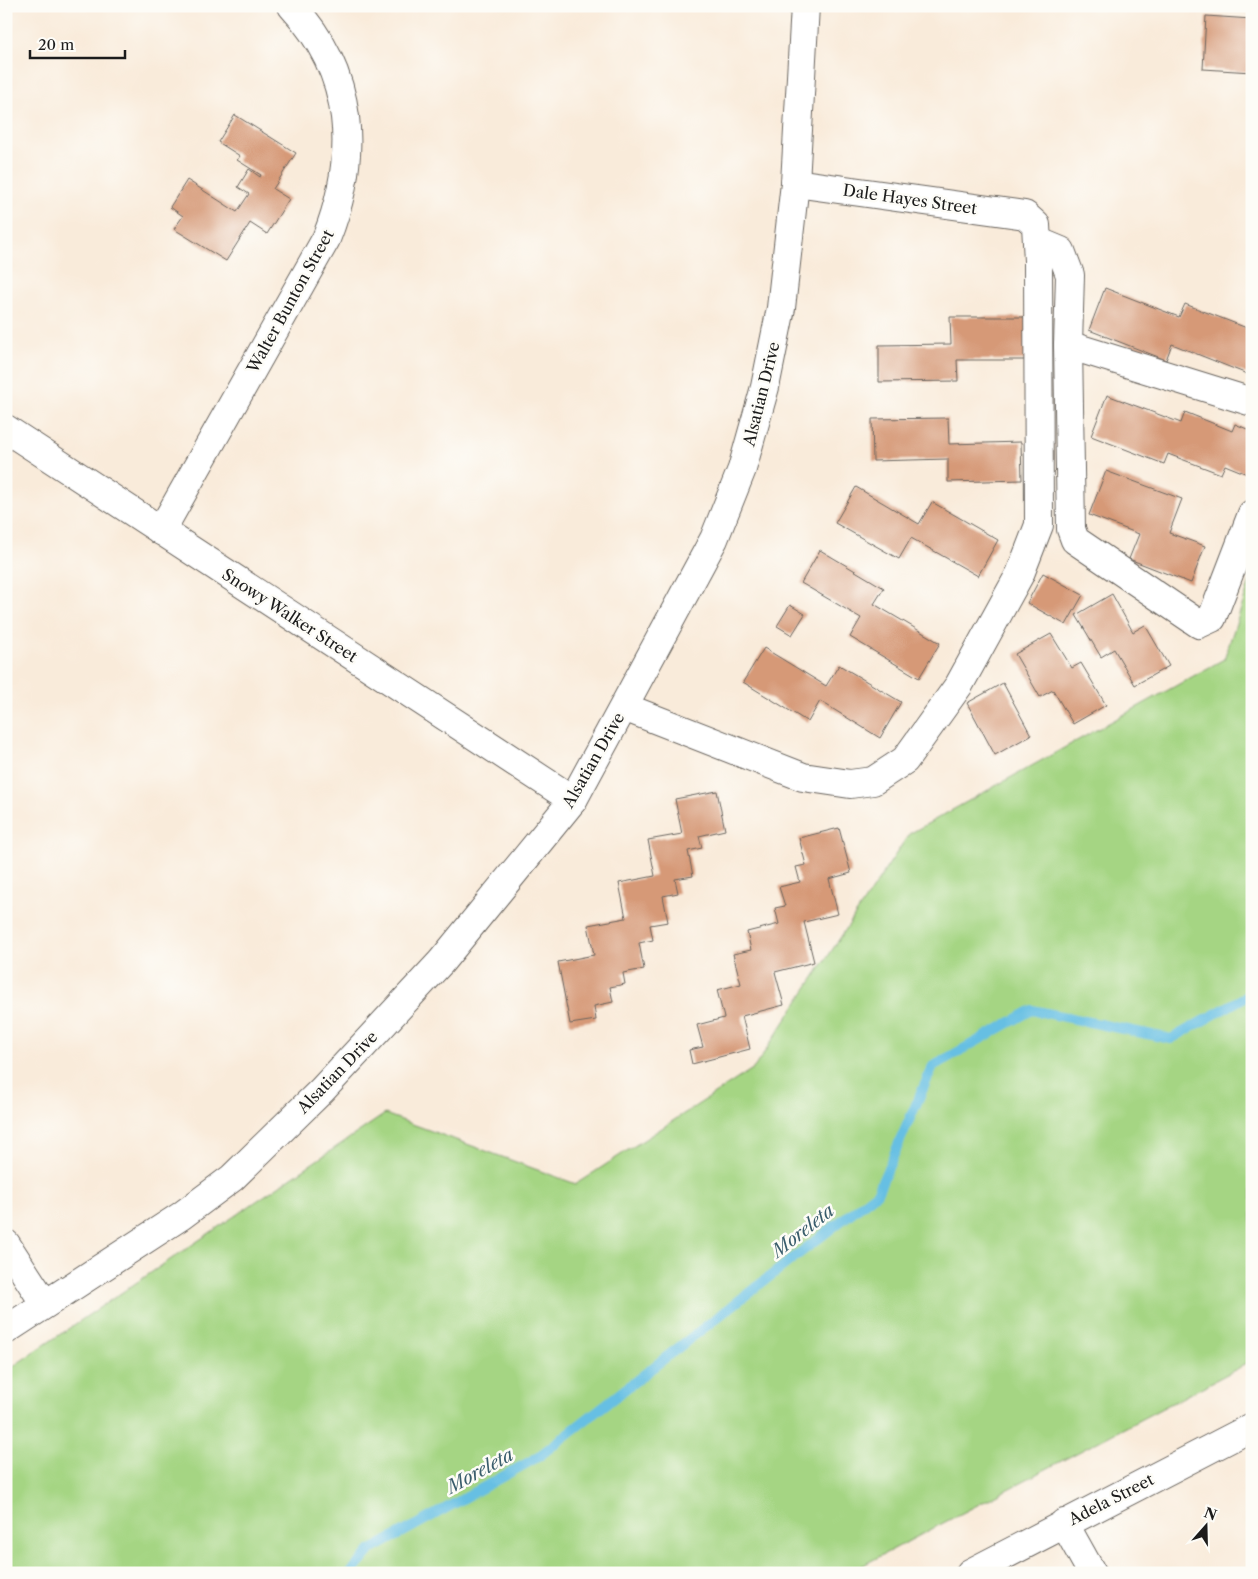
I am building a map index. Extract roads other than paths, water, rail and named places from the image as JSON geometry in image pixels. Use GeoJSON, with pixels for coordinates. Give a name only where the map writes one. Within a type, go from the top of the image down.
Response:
{"type":"FeatureCollection","features":[{"type":"Feature","properties":{"kind":"street","name":"Walter Bunton Street"},"geometry":{"type":"LineString","coordinates":[[162,531],[326,239],[342,193],[347,164],[347,137],[345,109],[334,67],[321,41],[292,6]]}},
{"type":"Feature","properties":{"kind":"street","name":"Alsatian Drive"},"geometry":{"type":"LineString","coordinates":[[6,1330],[181,1216],[232,1178],[264,1148],[440,962],[573,800],[714,539],[742,469],[765,387],[781,308],[795,184],[805,6]]}},
{"type":"Feature","properties":{"kind":"street","name":"Dale Hayes Street"},"geometry":{"type":"LineString","coordinates":[[795,184],[1025,215],[1036,225],[1037,242]]}},
{"type":"Feature","properties":{"kind":"street"},"geometry":{"type":"LineString","coordinates":[[624,707],[803,777],[826,782],[850,784],[873,781],[905,760],[959,685],[1020,574],[1037,535],[1039,525],[1037,242],[1061,251],[1070,275],[1068,345],[1071,529],[1075,540],[1199,624],[1212,618],[1252,514]]}},
{"type":"Feature","properties":{"kind":"street"},"geometry":{"type":"LineString","coordinates":[[1068,345],[1252,402]]}},
{"type":"Feature","properties":{"kind":"street","name":"Snowy Walker Street"},"geometry":{"type":"LineString","coordinates":[[6,429],[573,800]]}},
{"type":"Feature","properties":{"kind":"street"},"geometry":{"type":"LineString","coordinates":[[6,1244],[45,1304]]}},
{"type":"Feature","properties":{"kind":"street","name":"Adela Street"},"geometry":{"type":"LineString","coordinates":[[970,1573],[1252,1426]]}},
{"type":"Feature","properties":{"kind":"street"},"geometry":{"type":"LineString","coordinates":[[1064,1523],[1092,1573]]}},
{"type":"Feature","properties":{"kind":"waterway","name":"Moreleta"},"geometry":{"type":"LineString","coordinates":[[351,1573],[371,1550],[538,1457],[877,1193],[933,1066],[1032,1010],[1171,1039],[1252,993]]}}]}
